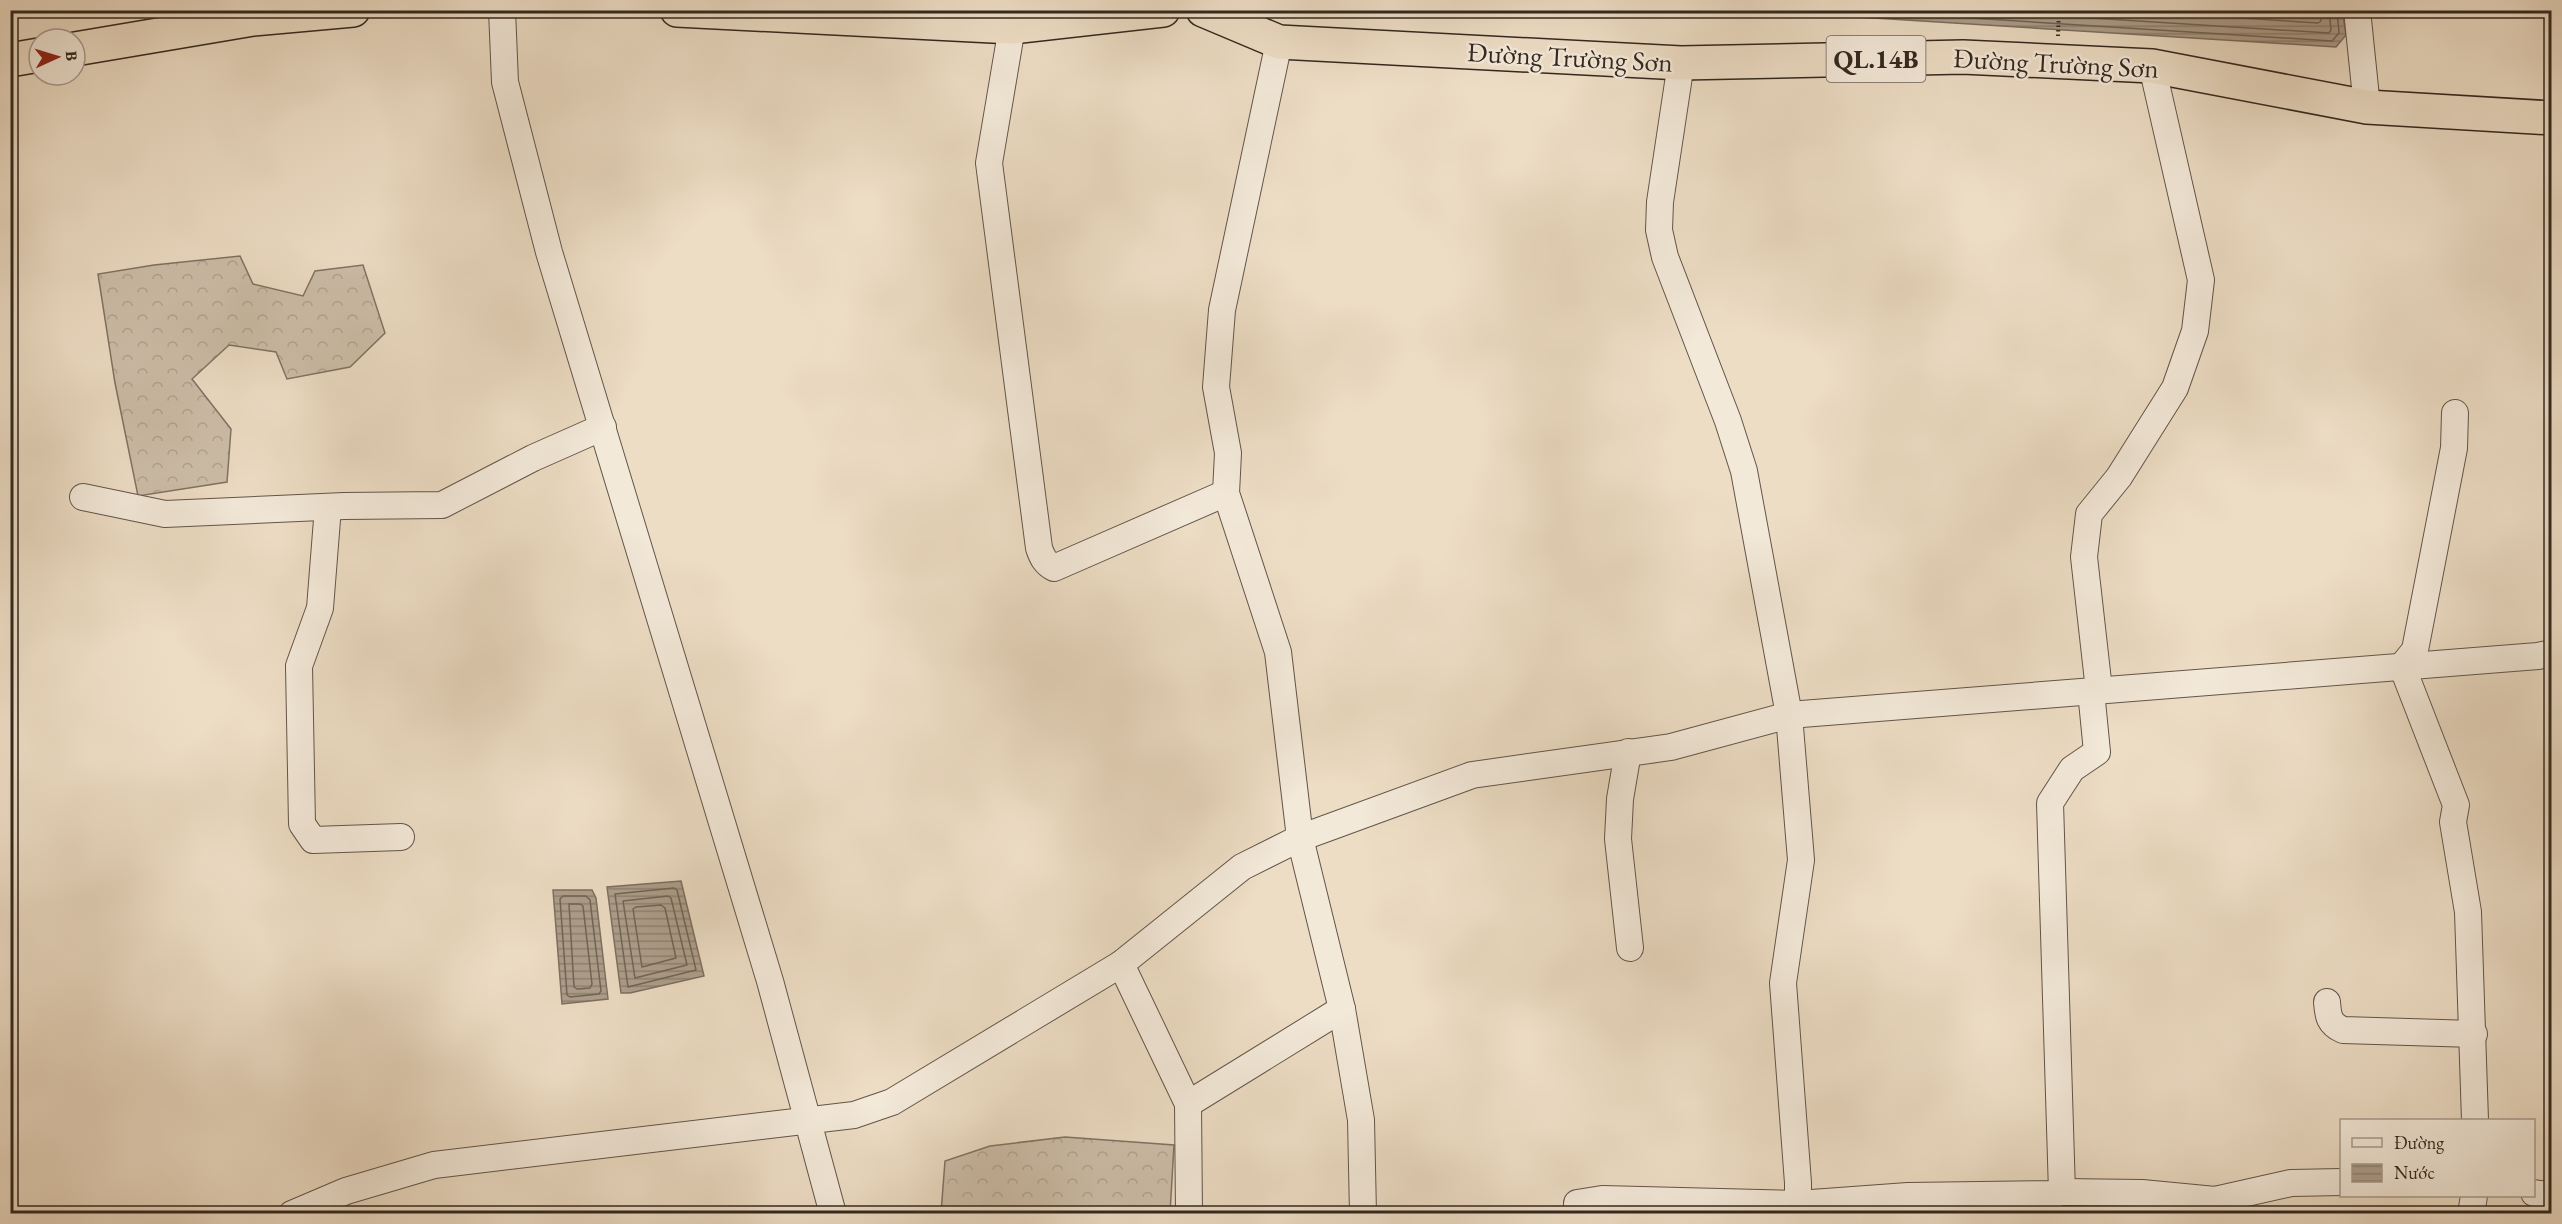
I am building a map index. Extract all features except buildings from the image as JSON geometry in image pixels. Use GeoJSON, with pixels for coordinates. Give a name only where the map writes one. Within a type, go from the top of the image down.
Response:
{"type":"FeatureCollection","features":[{"type":"Feature","properties":{"kind":"highway"},"geometry":{"type":"LineString","coordinates":[[87,46],[200,19],[253,19],[353,10]]}},
{"type":"Feature","properties":{"kind":"highway"},"geometry":{"type":"LineString","coordinates":[[677,10],[1012,27],[1163,10]]}},
{"type":"Feature","properties":{"kind":"highway","name":"Đường Trường Sơn"},"geometry":{"type":"LineString","coordinates":[[1203,10],[1278,42],[1681,63],[1963,57],[2152,66],[2367,107],[2552,118]]}},
{"type":"Feature","properties":{"kind":"highway"},"geometry":{"type":"LineString","coordinates":[[10,60],[27,57]]}},
{"type":"Feature","properties":{"kind":"street"},"geometry":{"type":"LineString","coordinates":[[502,10],[505,82],[549,252],[770,981],[833,1214]]}},
{"type":"Feature","properties":{"kind":"street"},"geometry":{"type":"LineString","coordinates":[[2357,10],[2367,107]]}},
{"type":"Feature","properties":{"kind":"street"},"geometry":{"type":"LineString","coordinates":[[1012,27],[989,164],[1039,548],[1043,559],[1047,565],[1054,568],[1226,493]]}},
{"type":"Feature","properties":{"kind":"street"},"geometry":{"type":"LineString","coordinates":[[1278,42],[1222,310],[1216,387],[1228,453],[1226,493],[1278,652],[1300,838],[1342,1009],[1360,1120],[1364,1214]]}},
{"type":"Feature","properties":{"kind":"street"},"geometry":{"type":"LineString","coordinates":[[1681,63],[1660,202],[1659,230],[1665,257],[1728,421],[1744,471],[1789,715],[1801,860],[1783,983],[1798,1209]]}},
{"type":"Feature","properties":{"kind":"street"},"geometry":{"type":"LineString","coordinates":[[2061,1199],[2050,803],[2072,769],[2097,752],[2095,690],[2084,557],[2089,514],[2119,477],[2175,388],[2195,331],[2201,280],[2152,66]]}},
{"type":"Feature","properties":{"kind":"street"},"geometry":{"type":"LineString","coordinates":[[2402,666],[2415,650],[2454,448],[2455,413]]}},
{"type":"Feature","properties":{"kind":"street"},"geometry":{"type":"LineString","coordinates":[[83,497],[165,514],[442,505],[533,458],[603,427]]}},
{"type":"Feature","properties":{"kind":"street"},"geometry":{"type":"LineString","coordinates":[[328,507],[320,608],[299,666],[302,824],[312,840],[402,837]]}},
{"type":"Feature","properties":{"kind":"street"},"geometry":{"type":"LineString","coordinates":[[292,1214],[346,1191],[435,1165],[854,1116],[892,1102],[1121,964],[1242,867],[1300,838],[1472,775],[1671,747],[1789,715],[2538,656],[2552,653]]}},
{"type":"Feature","properties":{"kind":"street"},"geometry":{"type":"LineString","coordinates":[[2402,666],[2456,805],[2453,822],[2468,912],[2474,1034],[2475,1119]]}},
{"type":"Feature","properties":{"kind":"street"},"geometry":{"type":"LineString","coordinates":[[1628,752],[1620,799],[1618,839],[1630,948]]}},
{"type":"Feature","properties":{"kind":"street"},"geometry":{"type":"LineString","coordinates":[[1121,964],[1188,1104],[1189,1214]]}},
{"type":"Feature","properties":{"kind":"street"},"geometry":{"type":"LineString","coordinates":[[2327,1002],[2328,1018],[2332,1024],[2343,1030],[2474,1034]]}},
{"type":"Feature","properties":{"kind":"street"},"geometry":{"type":"LineString","coordinates":[[1188,1104],[1342,1009]]}},
{"type":"Feature","properties":{"kind":"street"},"geometry":{"type":"LineString","coordinates":[[1577,1214],[1577,1203],[1602,1200],[1798,1209],[1908,1196],[2061,1199],[2142,1193],[2215,1200],[2291,1183],[2340,1182]]}},
{"type":"Feature","properties":{"kind":"street"},"geometry":{"type":"LineString","coordinates":[[2535,1194],[2552,1196]]}},
{"type":"Feature","properties":{"kind":"street"},"geometry":{"type":"LineString","coordinates":[[2471,1214],[2474,1197]]}},
{"type":"Feature","properties":{"kind":"green space"},"geometry":{"type":"Polygon","coordinates":[[[240,256],[253,284],[303,296],[315,271],[363,265],[385,333],[350,367],[287,379],[276,352],[229,345],[192,379],[231,429],[227,482],[138,496],[115,383],[98,274],[154,265],[240,256]]]}},
{"type":"Feature","properties":{"kind":"green space"},"geometry":{"type":"Polygon","coordinates":[[[1065,1137],[1174,1145],[1170,1213],[941,1213],[945,1161],[990,1146],[1065,1137]]]}},
{"type":"Feature","properties":{"kind":"water"},"geometry":{"type":"Polygon","coordinates":[[[2342,10],[2346,35],[2336,47],[1810,14],[1810,11],[2342,10]]]}},
{"type":"Feature","properties":{"kind":"water"},"geometry":{"type":"Polygon","coordinates":[[[681,881],[704,976],[630,993],[621,993],[607,887],[681,881]]]}},
{"type":"Feature","properties":{"kind":"water"},"geometry":{"type":"Polygon","coordinates":[[[553,890],[592,890],[596,898],[608,999],[562,1004],[553,890]]]}}]}
